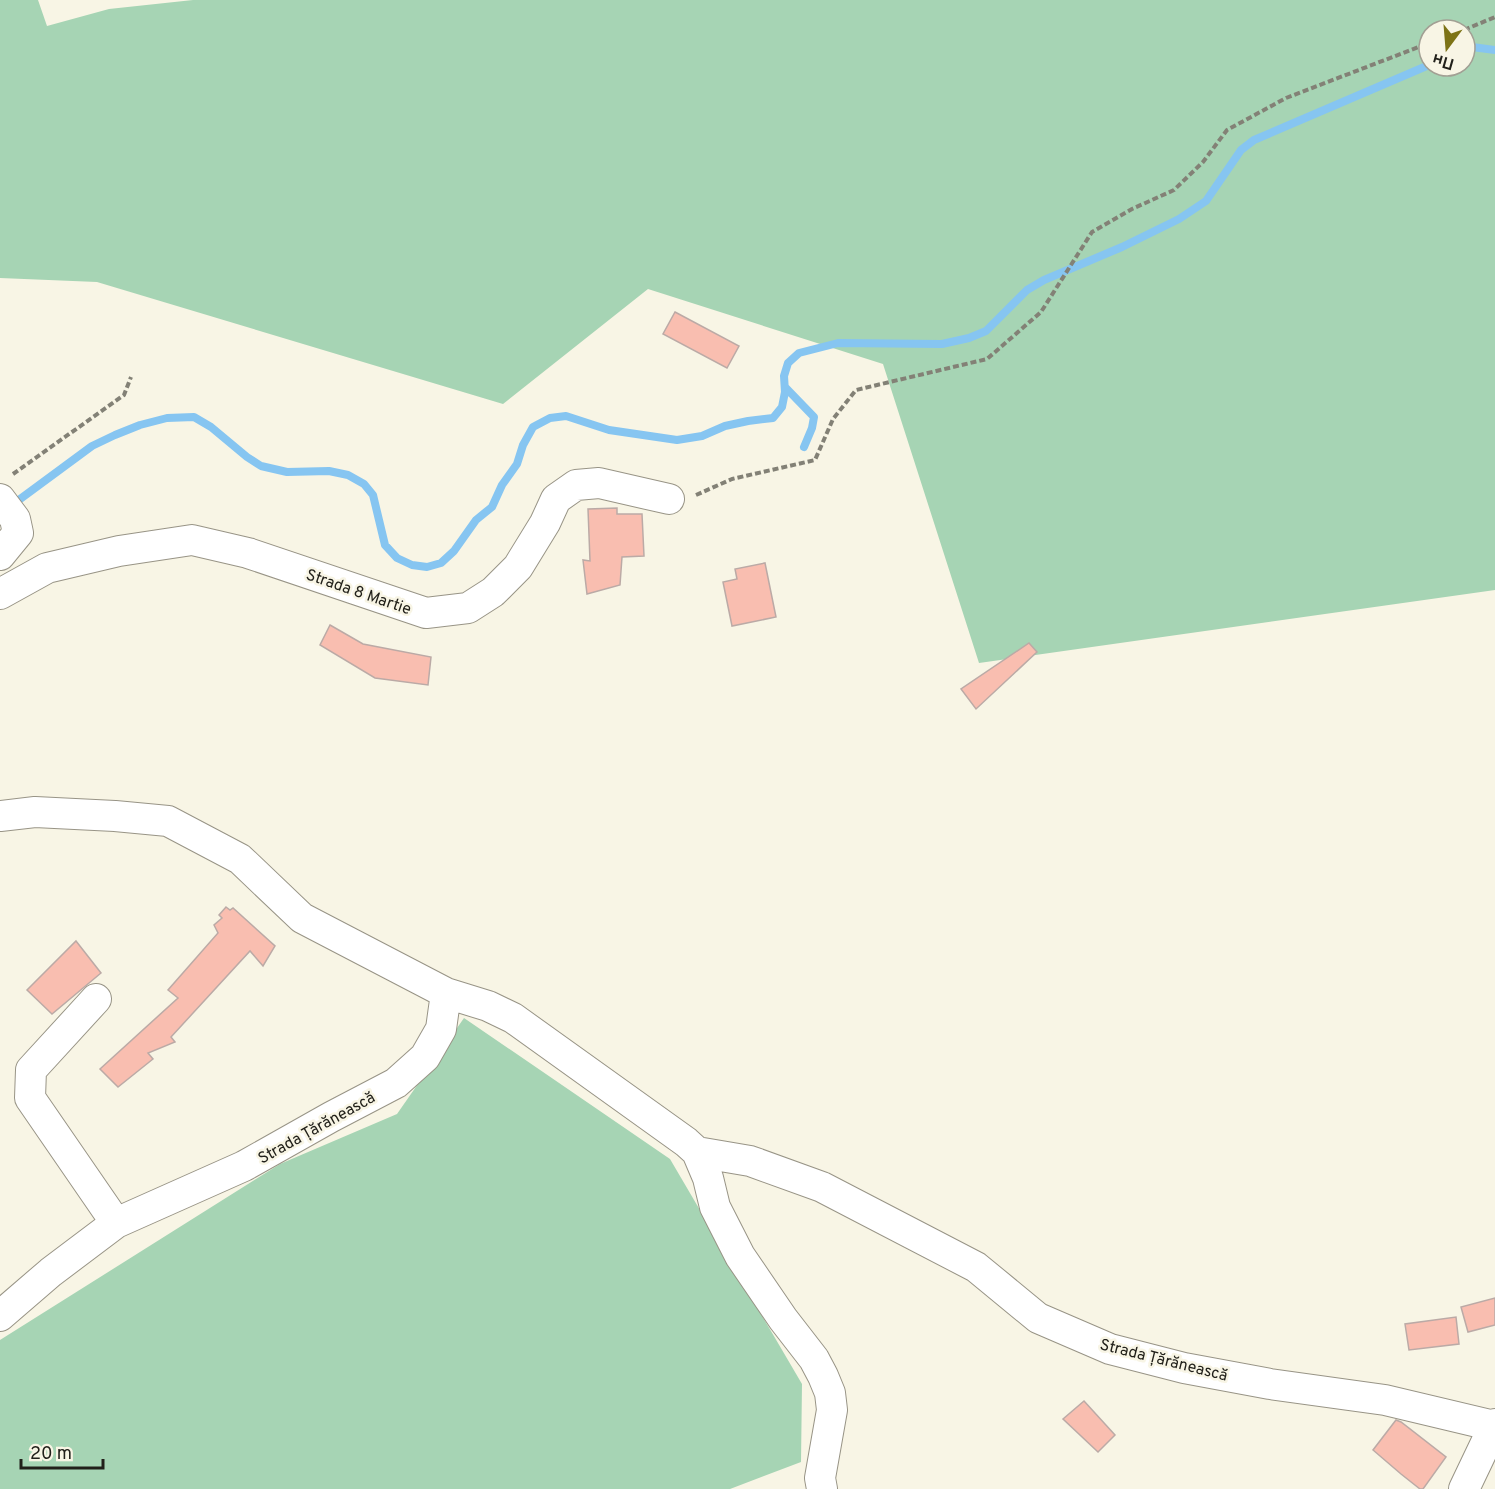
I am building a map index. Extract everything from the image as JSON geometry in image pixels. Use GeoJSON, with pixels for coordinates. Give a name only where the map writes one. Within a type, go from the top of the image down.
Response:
{"type":"FeatureCollection","features":[{"type":"Feature","properties":{"kind":"street","name":"Strada 8 Martie"},"geometry":{"type":"LineString","coordinates":[[0,594],[47,568],[119,551],[192,540],[248,553],[426,614],[468,608],[494,592],[518,567],[545,523],[556,499],[576,485],[599,483],[669,499]]}},
{"type":"Feature","properties":{"kind":"street"},"geometry":{"type":"LineString","coordinates":[[0,555],[18,533],[7,499]]}},
{"type":"Feature","properties":{"kind":"street"},"geometry":{"type":"LineString","coordinates":[[0,816],[35,812],[168,821],[240,859],[302,918],[446,993]]}},
{"type":"Feature","properties":{"kind":"street","name":"Strada Țărănească"},"geometry":{"type":"LineString","coordinates":[[0,1316],[51,1272],[116,1223],[244,1166],[396,1083],[425,1057],[441,1029],[446,993],[488,1006],[513,1018],[655,1119],[697,1152],[750,1161],[822,1187],[976,1267],[1038,1318],[1110,1349],[1184,1368],[1269,1384],[1385,1400],[1495,1425],[1464,1489]]}},
{"type":"Feature","properties":{"kind":"street"},"geometry":{"type":"LineString","coordinates":[[96,999],[31,1070],[30,1098],[116,1223]]}},
{"type":"Feature","properties":{"kind":"street","name":"Strada Țărănească"},"geometry":{"type":"LineString","coordinates":[[697,1152],[708,1178],[715,1207],[740,1256],[783,1319],[814,1359],[830,1393],[832,1410],[820,1478],[822,1489]]}},
{"type":"Feature","properties":{"kind":"path"},"geometry":{"type":"LineString","coordinates":[[1477,25],[1495,17]]}},
{"type":"Feature","properties":{"kind":"path"},"geometry":{"type":"LineString","coordinates":[[669,499],[696,495],[732,479],[815,460],[833,419],[856,390],[987,359],[1041,312],[1092,232],[1132,209],[1174,190],[1203,162],[1227,130],[1286,98],[1417,48]]}},
{"type":"Feature","properties":{"kind":"path"},"geometry":{"type":"LineString","coordinates":[[7,499],[124,395],[131,377]]}},
{"type":"Feature","properties":{"kind":"green space"},"geometry":{"type":"Polygon","coordinates":[[[0,0],[38,0],[47,26],[109,9],[193,0],[1495,0],[1495,590],[979,663],[883,364],[648,289],[503,404],[97,282],[0,278],[0,0]]]}},
{"type":"Feature","properties":{"kind":"green space"},"geometry":{"type":"Polygon","coordinates":[[[464,1018],[670,1159],[802,1384],[801,1462],[730,1489],[0,1489],[0,1340],[280,1164],[397,1114],[464,1018]]]}},
{"type":"Feature","properties":{"kind":"building"},"geometry":{"type":"Polygon","coordinates":[[[675,312],[739,346],[727,368],[663,334],[675,312]]]}},
{"type":"Feature","properties":{"kind":"building"},"geometry":{"type":"Polygon","coordinates":[[[617,508],[617,514],[642,514],[644,556],[622,557],[620,585],[587,594],[583,560],[590,561],[588,509],[617,508]]]}},
{"type":"Feature","properties":{"kind":"building"},"geometry":{"type":"Polygon","coordinates":[[[765,563],[776,617],[732,626],[723,582],[737,579],[735,569],[765,563]]]}},
{"type":"Feature","properties":{"kind":"building"},"geometry":{"type":"Polygon","coordinates":[[[330,625],[363,644],[431,657],[428,685],[375,678],[320,645],[330,625]]]}},
{"type":"Feature","properties":{"kind":"building"},"geometry":{"type":"Polygon","coordinates":[[[1029,643],[1037,652],[976,709],[961,689],[1029,643]]]}},
{"type":"Feature","properties":{"kind":"building"},"geometry":{"type":"Polygon","coordinates":[[[226,907],[230,910],[233,908],[275,946],[263,966],[250,951],[171,1037],[175,1042],[148,1053],[153,1059],[118,1087],[100,1069],[178,998],[168,990],[218,933],[214,925],[222,918],[219,915],[226,907]]]}},
{"type":"Feature","properties":{"kind":"building"},"geometry":{"type":"Polygon","coordinates":[[[76,941],[101,973],[52,1014],[27,990],[76,941]]]}},
{"type":"Feature","properties":{"kind":"building"},"geometry":{"type":"Polygon","coordinates":[[[1495,1298],[1495,1325],[1468,1332],[1461,1307],[1495,1298]]]}},
{"type":"Feature","properties":{"kind":"building"},"geometry":{"type":"Polygon","coordinates":[[[1456,1317],[1459,1344],[1409,1350],[1405,1324],[1456,1317]]]}},
{"type":"Feature","properties":{"kind":"building"},"geometry":{"type":"Polygon","coordinates":[[[1084,1401],[1115,1435],[1098,1452],[1063,1419],[1084,1401]]]}},
{"type":"Feature","properties":{"kind":"building"},"geometry":{"type":"Polygon","coordinates":[[[1396,1420],[1446,1457],[1423,1489],[1420,1489],[1373,1450],[1396,1420]]]}},
{"type":"Feature","properties":{"kind":"waterway"},"geometry":{"type":"LineString","coordinates":[[1477,48],[1495,50]]}},
{"type":"Feature","properties":{"kind":"waterway"},"geometry":{"type":"LineString","coordinates":[[12,505],[92,446],[140,425],[167,418],[194,417],[211,427],[261,466],[287,472],[329,471],[348,475],[364,484],[373,495],[385,545],[397,558],[412,565],[427,567],[441,563],[454,551],[476,520],[492,507],[502,485],[517,464],[523,445],[533,427],[550,418],[566,416],[609,430],[677,440],[702,436],[725,426],[773,418],[782,407],[785,392],[784,376],[788,363],[799,353],[838,343],[942,344],[969,338],[986,331],[1027,290],[1044,280],[1122,247],[1179,219],[1206,201],[1241,150],[1254,140],[1417,70]]}},
{"type":"Feature","properties":{"kind":"waterway"},"geometry":{"type":"LineString","coordinates":[[785,387],[814,417],[804,447]]}}]}
